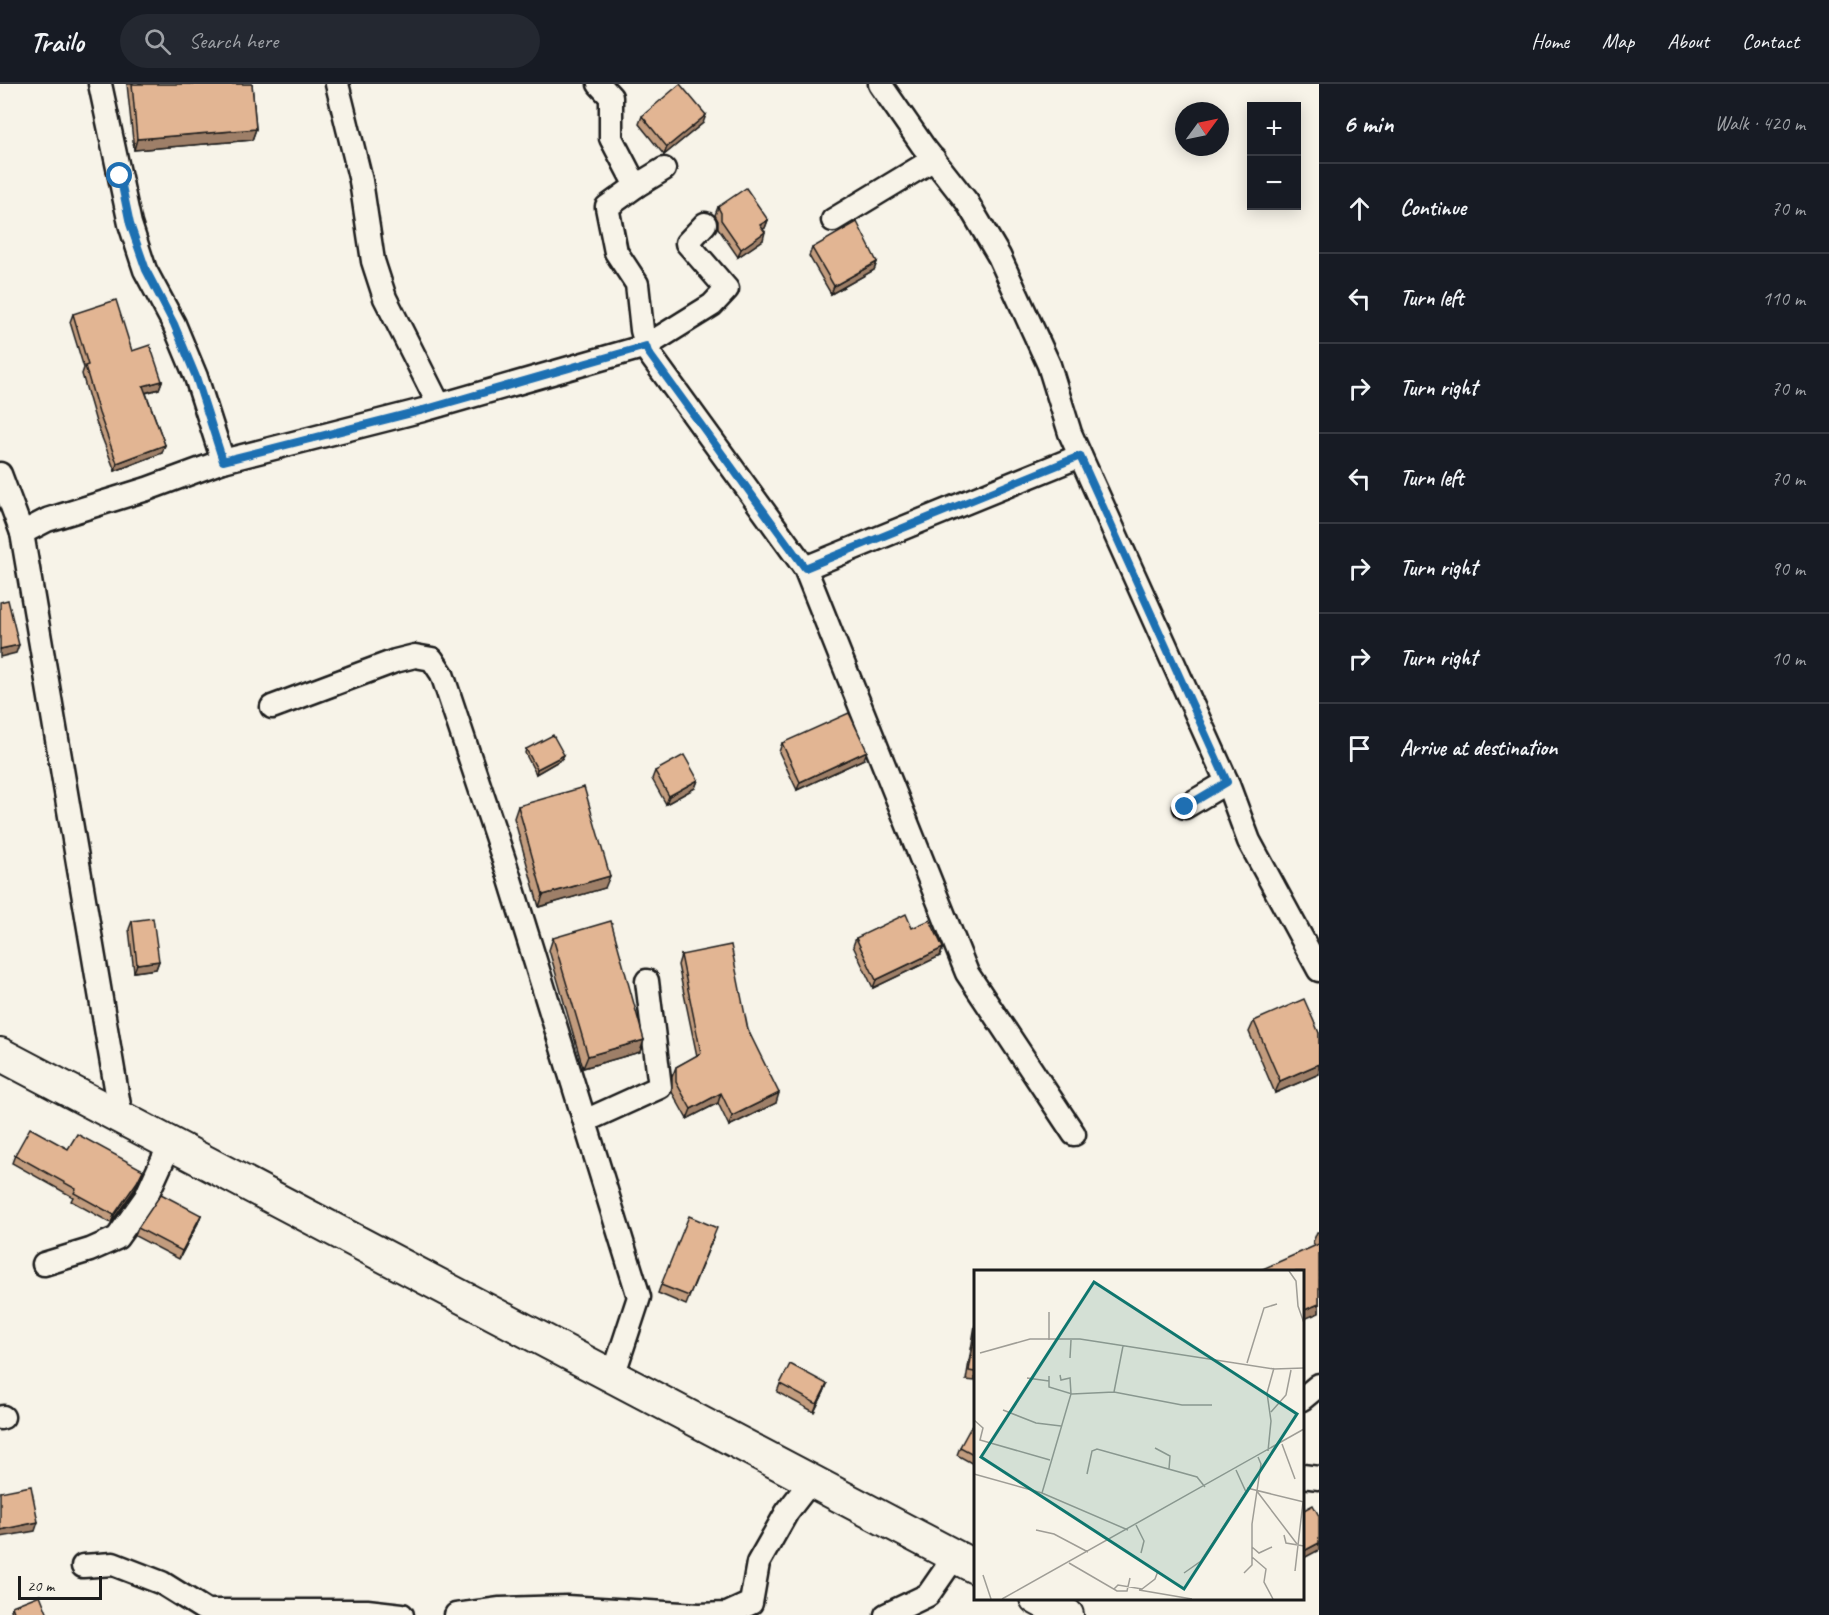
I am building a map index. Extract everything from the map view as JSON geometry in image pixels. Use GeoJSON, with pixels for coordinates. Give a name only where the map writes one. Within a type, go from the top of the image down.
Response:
{"type":"FeatureCollection","features":[{"type":"Feature","properties":{"kind":"street"},"geometry":{"type":"LineString","coordinates":[[100,84],[130,224],[142,261],[174,324],[196,377],[223,461]]}},
{"type":"Feature","properties":{"kind":"street"},"geometry":{"type":"LineString","coordinates":[[337,84],[361,181],[373,261],[385,298],[439,405]]}},
{"type":"Feature","properties":{"kind":"street"},"geometry":{"type":"LineString","coordinates":[[599,84],[611,97],[611,138],[636,186]]}},
{"type":"Feature","properties":{"kind":"street"},"geometry":{"type":"LineString","coordinates":[[880,84],[968,202],[999,256],[1049,365],[1070,433],[1227,782],[1249,841],[1319,970]]}},
{"type":"Feature","properties":{"kind":"street"},"geometry":{"type":"LineString","coordinates":[[833,220],[934,159]]}},
{"type":"Feature","properties":{"kind":"street"},"geometry":{"type":"LineString","coordinates":[[664,169],[607,207],[616,252],[637,284],[642,330],[648,352],[805,568],[967,974],[1074,1134]]}},
{"type":"Feature","properties":{"kind":"street"},"geometry":{"type":"LineString","coordinates":[[22,533],[47,520],[147,489],[223,461],[439,405],[646,346],[712,305],[727,289],[687,243],[705,224]]}},
{"type":"Feature","properties":{"kind":"street"},"geometry":{"type":"LineString","coordinates":[[805,568],[1080,456]]}},
{"type":"Feature","properties":{"kind":"street"},"geometry":{"type":"LineString","coordinates":[[0,474],[22,533],[121,1117]]}},
{"type":"Feature","properties":{"kind":"street"},"geometry":{"type":"LineString","coordinates":[[272,707],[395,661],[415,656],[432,659],[442,674],[501,849],[639,1297],[613,1376]]}},
{"type":"Feature","properties":{"kind":"street"},"geometry":{"type":"LineString","coordinates":[[1185,807],[1227,782]]}},
{"type":"Feature","properties":{"kind":"street"},"geometry":{"type":"LineString","coordinates":[[585,1122],[660,1087],[647,981]]}},
{"type":"Feature","properties":{"kind":"street"},"geometry":{"type":"LineString","coordinates":[[0,1054],[965,1561],[928,1595],[886,1615]]}},
{"type":"Feature","properties":{"kind":"street"},"geometry":{"type":"LineString","coordinates":[[44,1264],[90,1250],[117,1238],[146,1197],[170,1144]]}},
{"type":"Feature","properties":{"kind":"street"},"geometry":{"type":"LineString","coordinates":[[1304,1397],[1319,1386]]}},
{"type":"Feature","properties":{"kind":"street"},"geometry":{"type":"LineString","coordinates":[[1304,1476],[1319,1478]]}},
{"type":"Feature","properties":{"kind":"street"},"geometry":{"type":"LineString","coordinates":[[456,1615],[500,1609],[566,1607],[699,1615],[750,1611],[758,1563],[787,1512],[811,1481]]}},
{"type":"Feature","properties":{"kind":"street"},"geometry":{"type":"LineString","coordinates":[[83,1566],[113,1564],[162,1583],[207,1611],[367,1611],[402,1615]]}},
{"type":"Feature","properties":{"kind":"street"},"geometry":{"type":"LineString","coordinates":[[1038,1600],[1067,1615]]}},
{"type":"Feature","properties":{"kind":"building"},"geometry":{"type":"Polygon","coordinates":[[[132,84],[252,84],[256,129],[137,139],[132,84]]]}},
{"type":"Feature","properties":{"kind":"building"},"geometry":{"type":"Polygon","coordinates":[[[680,84],[706,115],[667,147],[642,116],[680,84]]]}},
{"type":"Feature","properties":{"kind":"building"},"geometry":{"type":"Polygon","coordinates":[[[746,188],[768,220],[760,225],[765,232],[741,249],[721,220],[718,207],[746,188]]]}},
{"type":"Feature","properties":{"kind":"building"},"geometry":{"type":"Polygon","coordinates":[[[857,222],[877,262],[834,286],[812,248],[857,222]]]}},
{"type":"Feature","properties":{"kind":"building"},"geometry":{"type":"Polygon","coordinates":[[[116,300],[132,351],[150,345],[162,381],[143,386],[165,445],[117,463],[85,366],[88,365],[73,314],[116,300]]]}},
{"type":"Feature","properties":{"kind":"building"},"geometry":{"type":"Polygon","coordinates":[[[8,600],[19,645],[0,649],[0,602],[8,600]]]}},
{"type":"Feature","properties":{"kind":"building"},"geometry":{"type":"Polygon","coordinates":[[[849,713],[867,751],[800,782],[782,743],[849,713]]]}},
{"type":"Feature","properties":{"kind":"building"},"geometry":{"type":"Polygon","coordinates":[[[553,735],[564,755],[537,769],[526,749],[553,735]]]}},
{"type":"Feature","properties":{"kind":"building"},"geometry":{"type":"Polygon","coordinates":[[[684,755],[698,780],[669,796],[655,771],[684,755]]]}},
{"type":"Feature","properties":{"kind":"building"},"geometry":{"type":"Polygon","coordinates":[[[584,787],[610,876],[543,895],[518,806],[584,787]]]}},
{"type":"Feature","properties":{"kind":"building"},"geometry":{"type":"Polygon","coordinates":[[[906,914],[912,928],[930,920],[943,948],[876,980],[856,938],[906,914]]]}},
{"type":"Feature","properties":{"kind":"building"},"geometry":{"type":"Polygon","coordinates":[[[153,918],[159,961],[137,964],[132,921],[153,918]]]}},
{"type":"Feature","properties":{"kind":"building"},"geometry":{"type":"Polygon","coordinates":[[[611,921],[644,1040],[588,1056],[553,938],[611,921]]]}},
{"type":"Feature","properties":{"kind":"building"},"geometry":{"type":"Polygon","coordinates":[[[731,945],[748,1030],[779,1093],[732,1116],[721,1093],[691,1109],[676,1082],[676,1067],[701,1053],[681,955],[731,945]]]}},
{"type":"Feature","properties":{"kind":"building"},"geometry":{"type":"Polygon","coordinates":[[[1304,999],[1319,1033],[1319,1064],[1280,1081],[1254,1021],[1304,999]]]}},
{"type":"Feature","properties":{"kind":"building"},"geometry":{"type":"Polygon","coordinates":[[[30,1128],[68,1149],[77,1134],[143,1170],[114,1215],[74,1193],[76,1189],[15,1155],[30,1128]]]}},
{"type":"Feature","properties":{"kind":"building"},"geometry":{"type":"Polygon","coordinates":[[[161,1194],[201,1215],[182,1251],[138,1228],[161,1194]]]}},
{"type":"Feature","properties":{"kind":"building"},"geometry":{"type":"Polygon","coordinates":[[[689,1216],[717,1228],[689,1296],[661,1285],[689,1216]]]}},
{"type":"Feature","properties":{"kind":"building"},"geometry":{"type":"Polygon","coordinates":[[[1319,1244],[1319,1304],[1304,1310],[1304,1270],[1260,1270],[1319,1244]]]}},
{"type":"Feature","properties":{"kind":"building"},"geometry":{"type":"Polygon","coordinates":[[[974,1340],[974,1372],[969,1371],[974,1340]]]}},
{"type":"Feature","properties":{"kind":"building"},"geometry":{"type":"Polygon","coordinates":[[[790,1364],[827,1384],[817,1404],[780,1384],[790,1364]]]}},
{"type":"Feature","properties":{"kind":"building"},"geometry":{"type":"Polygon","coordinates":[[[972,1425],[974,1426],[974,1454],[960,1447],[972,1425]]]}},
{"type":"Feature","properties":{"kind":"building"},"geometry":{"type":"Polygon","coordinates":[[[31,1486],[38,1522],[0,1530],[0,1492],[31,1486]]]}},
{"type":"Feature","properties":{"kind":"building"},"geometry":{"type":"Polygon","coordinates":[[[1313,1505],[1319,1516],[1319,1543],[1304,1551],[1304,1510],[1313,1505]]]}},
{"type":"Feature","properties":{"kind":"building"},"geometry":{"type":"Polygon","coordinates":[[[40,1595],[48,1615],[15,1615],[12,1606],[40,1595]]]}},
{"type":"Feature","properties":{"kind":"route"},"geometry":{"type":"LineString","coordinates":[[120,176],[130,224],[146,270],[174,324],[196,377],[223,461],[423,410],[646,346],[648,352],[805,568],[1080,456],[1227,782],[1185,807]]}}]}
